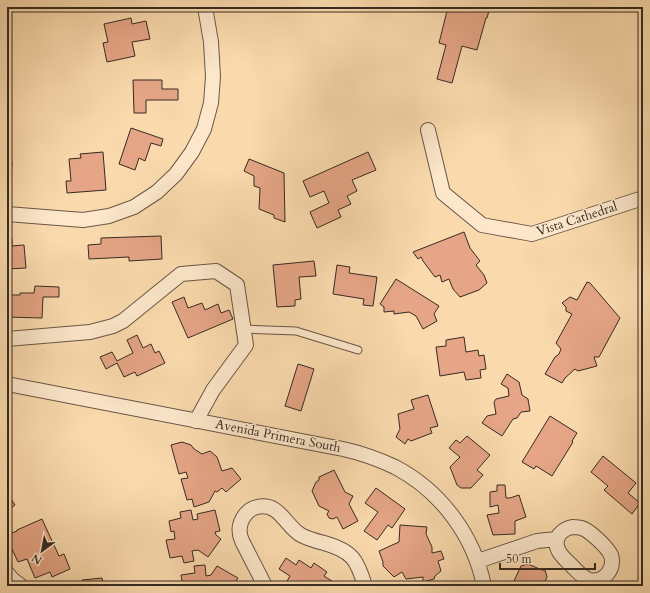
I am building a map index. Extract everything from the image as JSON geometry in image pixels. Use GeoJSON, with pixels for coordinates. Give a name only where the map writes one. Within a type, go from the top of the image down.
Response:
{"type":"FeatureCollection","features":[{"type":"Feature","properties":{"kind":"street"},"geometry":{"type":"LineString","coordinates":[[7,214],[83,220],[109,216],[134,207],[157,192],[176,174],[192,152],[204,129],[211,103],[214,77],[211,42],[205,7]]}},
{"type":"Feature","properties":{"kind":"street","name":"Vista Cathedral"},"geometry":{"type":"LineString","coordinates":[[428,130],[443,192],[482,225],[532,234],[643,198]]}},
{"type":"Feature","properties":{"kind":"street"},"geometry":{"type":"LineString","coordinates":[[7,339],[90,332],[113,326],[123,321],[181,274],[216,271],[237,285],[246,345],[213,390],[196,421]]}},
{"type":"Feature","properties":{"kind":"street","name":"Avenida Primera South"},"geometry":{"type":"LineString","coordinates":[[7,384],[343,449],[370,456],[396,467],[430,491],[451,513],[466,536],[478,562],[484,586]]}},
{"type":"Feature","properties":{"kind":"street"},"geometry":{"type":"LineString","coordinates":[[265,586],[240,535],[240,525],[245,515],[248,511],[259,506],[272,508],[277,511],[301,535],[335,546],[349,554],[358,564],[365,586]]}},
{"type":"Feature","properties":{"kind":"street"},"geometry":{"type":"LineString","coordinates":[[478,562],[537,541],[558,539]]}},
{"type":"Feature","properties":{"kind":"street"},"geometry":{"type":"LineString","coordinates":[[7,573],[21,586]]}},
{"type":"Feature","properties":{"kind":"lane"},"geometry":{"type":"LineString","coordinates":[[244,329],[296,331],[358,350]]}},
{"type":"Feature","properties":{"kind":"building"},"geometry":{"type":"Polygon","coordinates":[[[448,7],[490,7],[477,50],[462,46],[452,83],[437,79],[446,45],[439,43],[448,7]]]}},
{"type":"Feature","properties":{"kind":"building"},"geometry":{"type":"Polygon","coordinates":[[[131,18],[132,24],[146,21],[150,39],[132,42],[135,56],[107,62],[103,43],[108,42],[104,24],[131,18]]]}},
{"type":"Feature","properties":{"kind":"building"},"geometry":{"type":"Polygon","coordinates":[[[133,80],[162,80],[162,89],[178,89],[178,100],[146,100],[146,113],[134,113],[133,80]]]}},
{"type":"Feature","properties":{"kind":"building"},"geometry":{"type":"Polygon","coordinates":[[[131,128],[163,139],[161,146],[151,143],[145,161],[139,158],[135,170],[119,164],[131,128]]]}},
{"type":"Feature","properties":{"kind":"building"},"geometry":{"type":"Polygon","coordinates":[[[7,146],[10,146],[9,162],[12,162],[11,179],[7,178],[7,146]]]}},
{"type":"Feature","properties":{"kind":"building"},"geometry":{"type":"Polygon","coordinates":[[[103,152],[106,190],[67,193],[66,181],[71,181],[69,159],[81,158],[80,154],[103,152]]]}},
{"type":"Feature","properties":{"kind":"building"},"geometry":{"type":"Polygon","coordinates":[[[368,152],[376,170],[352,180],[357,191],[347,196],[351,204],[338,210],[341,217],[317,228],[310,212],[329,203],[324,191],[310,197],[303,181],[368,152]]]}},
{"type":"Feature","properties":{"kind":"building"},"geometry":{"type":"Polygon","coordinates":[[[249,159],[284,173],[285,222],[274,218],[274,215],[259,209],[260,188],[254,186],[254,176],[244,171],[249,159]]]}},
{"type":"Feature","properties":{"kind":"building"},"geometry":{"type":"Polygon","coordinates":[[[464,232],[470,248],[480,261],[476,265],[484,275],[487,283],[479,290],[460,297],[453,289],[449,279],[442,282],[440,275],[435,277],[421,257],[418,259],[413,252],[464,232]]]}},
{"type":"Feature","properties":{"kind":"building"},"geometry":{"type":"Polygon","coordinates":[[[161,236],[162,259],[129,261],[129,257],[89,259],[88,245],[101,244],[101,238],[161,236]]]}},
{"type":"Feature","properties":{"kind":"building"},"geometry":{"type":"Polygon","coordinates":[[[12,239],[12,246],[24,245],[26,268],[7,269],[7,240],[12,239]]]}},
{"type":"Feature","properties":{"kind":"building"},"geometry":{"type":"Polygon","coordinates":[[[314,261],[316,276],[299,277],[301,299],[295,300],[295,306],[277,307],[273,265],[314,261]]]}},
{"type":"Feature","properties":{"kind":"building"},"geometry":{"type":"Polygon","coordinates":[[[337,265],[350,267],[349,273],[377,277],[373,306],[363,305],[364,299],[333,294],[337,265]]]}},
{"type":"Feature","properties":{"kind":"building"},"geometry":{"type":"Polygon","coordinates":[[[396,279],[439,306],[434,314],[437,321],[423,329],[416,316],[409,312],[394,314],[394,311],[384,312],[384,307],[380,304],[396,279]]]}},
{"type":"Feature","properties":{"kind":"building"},"geometry":{"type":"Polygon","coordinates":[[[587,282],[590,283],[620,318],[599,357],[594,357],[597,366],[578,371],[575,369],[565,378],[562,383],[545,374],[555,357],[559,354],[561,349],[556,343],[572,314],[566,311],[566,307],[562,303],[570,297],[577,300],[587,282]]]}},
{"type":"Feature","properties":{"kind":"building"},"geometry":{"type":"Polygon","coordinates":[[[35,286],[59,287],[59,297],[43,297],[42,318],[7,317],[7,295],[34,293],[35,286]]]}},
{"type":"Feature","properties":{"kind":"building"},"geometry":{"type":"Polygon","coordinates":[[[184,297],[188,308],[202,303],[205,310],[218,304],[221,313],[229,310],[233,319],[188,338],[172,302],[184,297]]]}},
{"type":"Feature","properties":{"kind":"building"},"geometry":{"type":"Polygon","coordinates":[[[137,335],[143,348],[151,344],[155,353],[159,351],[165,363],[137,376],[135,372],[124,377],[117,363],[106,369],[100,357],[112,352],[117,361],[133,353],[127,340],[137,335]]]}},
{"type":"Feature","properties":{"kind":"building"},"geometry":{"type":"Polygon","coordinates":[[[464,337],[466,352],[478,350],[479,356],[484,355],[486,369],[480,370],[481,378],[466,380],[464,372],[440,376],[436,347],[446,346],[446,340],[464,337]]]}},
{"type":"Feature","properties":{"kind":"building"},"geometry":{"type":"Polygon","coordinates":[[[298,364],[314,369],[301,411],[285,406],[298,364]]]}},
{"type":"Feature","properties":{"kind":"building"},"geometry":{"type":"Polygon","coordinates":[[[507,374],[519,382],[522,395],[528,399],[530,411],[521,412],[517,418],[513,419],[502,436],[482,423],[487,416],[496,414],[494,402],[496,399],[509,396],[508,388],[501,384],[507,374]]]}},
{"type":"Feature","properties":{"kind":"building"},"geometry":{"type":"Polygon","coordinates":[[[428,395],[438,426],[430,428],[432,433],[411,441],[408,439],[405,444],[396,437],[400,429],[398,414],[414,409],[411,400],[428,395]]]}},
{"type":"Feature","properties":{"kind":"building"},"geometry":{"type":"Polygon","coordinates":[[[550,416],[577,433],[552,476],[536,466],[534,469],[522,462],[550,416]]]}},
{"type":"Feature","properties":{"kind":"building"},"geometry":{"type":"Polygon","coordinates":[[[467,436],[490,455],[477,470],[483,475],[471,488],[461,488],[457,485],[450,467],[460,457],[449,448],[456,440],[460,443],[467,436]]]}},
{"type":"Feature","properties":{"kind":"building"},"geometry":{"type":"Polygon","coordinates":[[[182,442],[191,445],[202,454],[210,451],[217,457],[222,471],[232,468],[241,479],[226,492],[222,488],[217,492],[215,491],[209,502],[194,507],[192,499],[187,500],[181,479],[188,478],[186,472],[179,474],[171,445],[182,442]]]}},
{"type":"Feature","properties":{"kind":"building"},"geometry":{"type":"Polygon","coordinates":[[[603,456],[636,483],[628,493],[640,503],[632,514],[604,490],[608,486],[591,472],[603,456]]]}},
{"type":"Feature","properties":{"kind":"building"},"geometry":{"type":"Polygon","coordinates":[[[334,470],[345,492],[353,496],[349,504],[358,521],[343,529],[337,517],[333,519],[329,518],[327,514],[329,511],[319,506],[312,491],[316,482],[319,480],[319,477],[334,470]]]}},
{"type":"Feature","properties":{"kind":"building"},"geometry":{"type":"Polygon","coordinates":[[[497,485],[505,485],[506,498],[519,495],[526,517],[515,521],[515,534],[493,535],[487,515],[499,513],[498,505],[490,507],[490,492],[497,491],[497,485]]]}},
{"type":"Feature","properties":{"kind":"building"},"geometry":{"type":"Polygon","coordinates":[[[376,488],[405,509],[392,528],[388,525],[377,540],[364,531],[378,512],[365,503],[376,488]]]}},
{"type":"Feature","properties":{"kind":"building"},"geometry":{"type":"Polygon","coordinates":[[[7,493],[15,505],[7,511],[7,493]]]}},
{"type":"Feature","properties":{"kind":"building"},"geometry":{"type":"Polygon","coordinates":[[[191,510],[193,520],[198,519],[197,514],[215,510],[220,531],[215,532],[221,539],[208,557],[198,550],[192,551],[194,561],[184,563],[182,556],[170,558],[166,540],[175,539],[174,531],[171,532],[169,521],[181,518],[180,512],[191,510]]]}},
{"type":"Feature","properties":{"kind":"building"},"geometry":{"type":"Polygon","coordinates":[[[42,519],[59,556],[64,554],[70,569],[52,577],[50,572],[35,578],[27,559],[18,562],[12,549],[10,550],[7,544],[7,535],[42,519]]]}},
{"type":"Feature","properties":{"kind":"building"},"geometry":{"type":"Polygon","coordinates":[[[400,525],[427,527],[426,534],[432,547],[432,553],[441,551],[444,559],[438,561],[441,571],[435,576],[434,579],[423,582],[423,577],[406,579],[402,572],[394,577],[383,566],[379,551],[399,542],[400,525]]]}},
{"type":"Feature","properties":{"kind":"building"},"geometry":{"type":"Polygon","coordinates":[[[286,558],[296,565],[299,560],[311,568],[314,563],[327,572],[324,576],[335,583],[333,586],[284,586],[290,576],[279,569],[286,558]]]}},
{"type":"Feature","properties":{"kind":"building"},"geometry":{"type":"Polygon","coordinates":[[[528,564],[545,570],[547,577],[543,586],[510,586],[521,566],[528,564]]]}},
{"type":"Feature","properties":{"kind":"building"},"geometry":{"type":"Polygon","coordinates":[[[205,565],[206,576],[211,575],[217,566],[238,578],[234,584],[237,586],[183,586],[181,575],[195,573],[194,566],[205,565]]]}},
{"type":"Feature","properties":{"kind":"building"},"geometry":{"type":"Polygon","coordinates":[[[102,578],[104,586],[69,586],[83,585],[82,580],[102,578]]]}}]}
